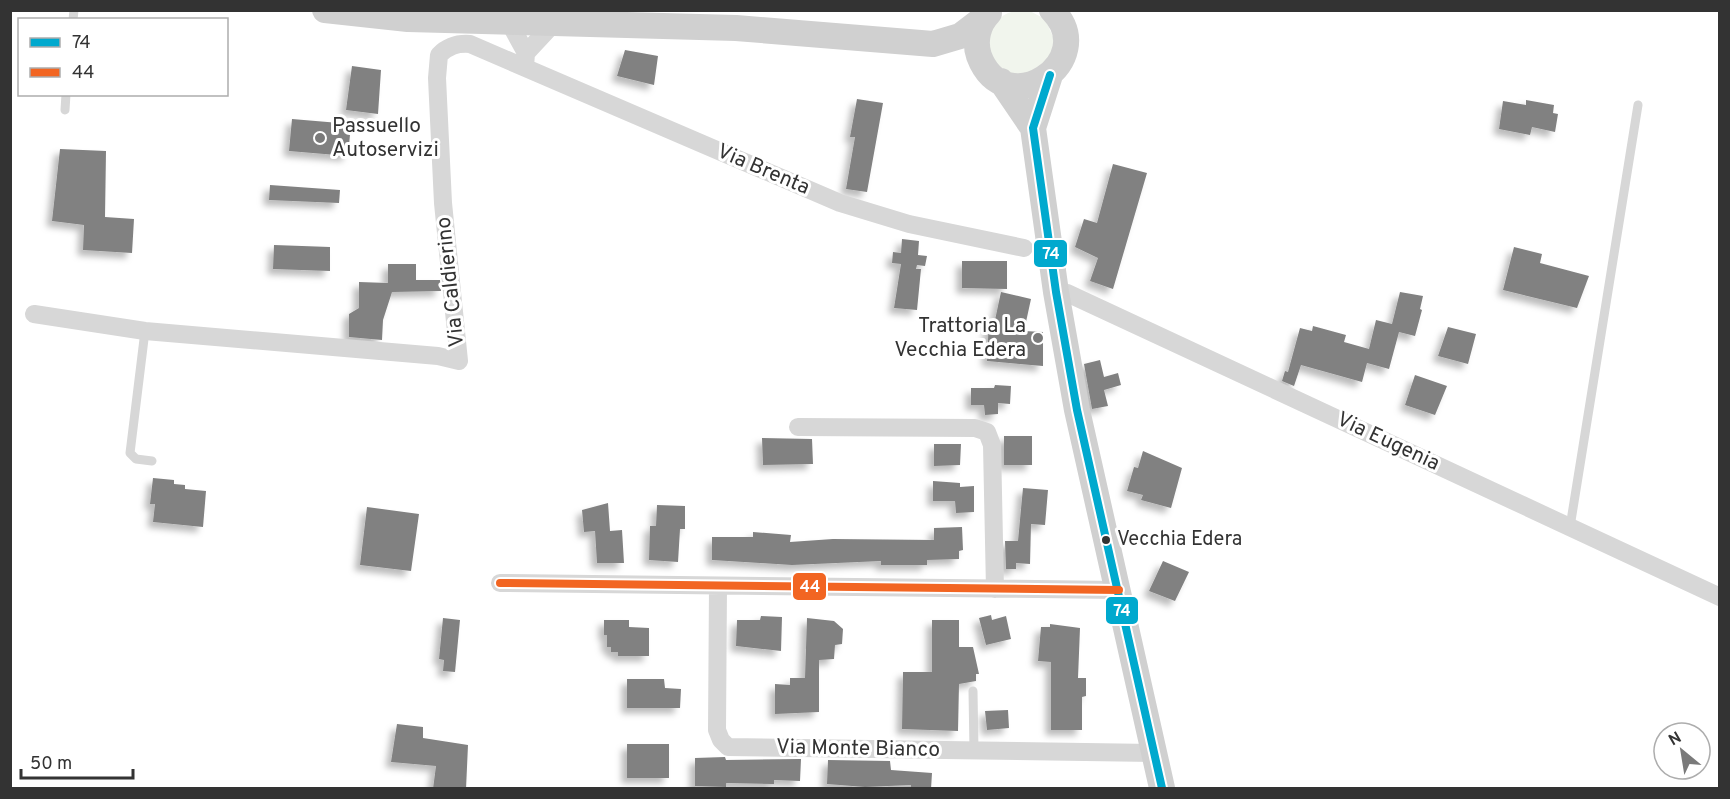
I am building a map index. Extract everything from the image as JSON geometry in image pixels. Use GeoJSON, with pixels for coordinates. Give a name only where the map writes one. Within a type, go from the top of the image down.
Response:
{"type":"FeatureCollection","features":[{"type":"Feature","properties":{"kind":"main road"},"geometry":{"type":"LineString","coordinates":[[325,10],[553,24],[736,28],[933,44],[960,36],[988,14]]}},
{"type":"Feature","properties":{"kind":"main road"},"geometry":{"type":"LineString","coordinates":[[1052,10],[1062,24],[1065,38],[1064,52],[1059,64],[1050,75],[1033,128],[1056,292],[1077,410],[1162,789]]}},
{"type":"Feature","properties":{"kind":"main road"},"geometry":{"type":"LineString","coordinates":[[988,14],[979,28],[977,46],[983,64],[1033,128]]}},
{"type":"Feature","properties":{"kind":"main road"},"geometry":{"type":"LineString","coordinates":[[933,44],[996,78],[1026,86],[1050,75]]}},
{"type":"Feature","properties":{"kind":"street"},"geometry":{"type":"LineString","coordinates":[[509,22],[526,60],[553,24]]}},
{"type":"Feature","properties":{"kind":"street","name":"Via Caldierino"},"geometry":{"type":"LineString","coordinates":[[34,314],[146,331],[438,356],[459,360],[443,203],[436,78],[439,56],[452,45],[470,44],[526,60]]}},
{"type":"Feature","properties":{"kind":"street","name":"Via Brenta"},"geometry":{"type":"LineString","coordinates":[[526,60],[840,203],[909,224],[1024,248]]}},
{"type":"Feature","properties":{"kind":"street","name":"Via Eugenia"},"geometry":{"type":"LineString","coordinates":[[1056,292],[1067,292],[1719,597]]}},
{"type":"Feature","properties":{"kind":"street"},"geometry":{"type":"LineString","coordinates":[[798,427],[975,428],[987,432],[992,445],[994,589]]}},
{"type":"Feature","properties":{"kind":"street"},"geometry":{"type":"LineString","coordinates":[[500,583],[1119,590]]}},
{"type":"Feature","properties":{"kind":"street","name":"Via Monte Bianco"},"geometry":{"type":"LineString","coordinates":[[718,586],[717,730],[721,740],[728,747],[1154,753]]}},
{"type":"Feature","properties":{"kind":"lane"},"geometry":{"type":"LineString","coordinates":[[65,110],[66,96]]}},
{"type":"Feature","properties":{"kind":"lane"},"geometry":{"type":"LineString","coordinates":[[1570,527],[1638,105]]}},
{"type":"Feature","properties":{"kind":"lane"},"geometry":{"type":"LineString","coordinates":[[146,331],[130,453],[136,459],[152,461]]}},
{"type":"Feature","properties":{"kind":"lane"},"geometry":{"type":"LineString","coordinates":[[973,691],[974,751]]}},
{"type":"Feature","properties":{"kind":"shaded area"},"geometry":{"type":"Polygon","coordinates":[[[1028,10],[1045,19],[1055,41],[1048,65],[1019,78],[992,62],[987,38],[995,24],[1007,13],[1028,10]]]}},
{"type":"Feature","properties":{"kind":"building"},"geometry":{"type":"Polygon","coordinates":[[[625,50],[658,56],[654,85],[617,76],[625,50]]]}},
{"type":"Feature","properties":{"kind":"building"},"geometry":{"type":"Polygon","coordinates":[[[352,66],[381,70],[378,114],[346,110],[352,66]]]}},
{"type":"Feature","properties":{"kind":"building"},"geometry":{"type":"Polygon","coordinates":[[[857,99],[883,103],[867,192],[846,189],[855,137],[850,137],[857,99]]]}},
{"type":"Feature","properties":{"kind":"building"},"geometry":{"type":"Polygon","coordinates":[[[1526,100],[1554,105],[1553,113],[1558,114],[1555,132],[1532,127],[1530,135],[1499,129],[1503,101],[1526,105],[1526,100]]]}},
{"type":"Feature","properties":{"kind":"building","name":"Passuello Autoservizi"},"geometry":{"type":"Polygon","coordinates":[[[292,119],[351,124],[348,156],[289,151],[292,119]]]}},
{"type":"Feature","properties":{"kind":"building"},"geometry":{"type":"Polygon","coordinates":[[[60,149],[106,151],[105,217],[134,219],[132,253],[83,250],[84,225],[52,221],[60,149]]]}},
{"type":"Feature","properties":{"kind":"building"},"geometry":{"type":"Polygon","coordinates":[[[1113,164],[1147,173],[1113,289],[1090,281],[1098,258],[1075,247],[1084,219],[1097,223],[1113,164]]]}},
{"type":"Feature","properties":{"kind":"building"},"geometry":{"type":"Polygon","coordinates":[[[270,185],[340,190],[339,203],[269,200],[270,185]]]}},
{"type":"Feature","properties":{"kind":"building"},"geometry":{"type":"Polygon","coordinates":[[[902,239],[919,241],[918,255],[927,256],[925,266],[917,265],[916,269],[921,269],[917,310],[894,308],[901,264],[892,263],[893,252],[901,253],[902,239]]]}},
{"type":"Feature","properties":{"kind":"building"},"geometry":{"type":"Polygon","coordinates":[[[274,245],[330,247],[330,271],[273,269],[274,245]]]}},
{"type":"Feature","properties":{"kind":"building"},"geometry":{"type":"Polygon","coordinates":[[[1514,247],[1542,254],[1540,263],[1589,276],[1577,308],[1503,290],[1514,247]]]}},
{"type":"Feature","properties":{"kind":"building"},"geometry":{"type":"Polygon","coordinates":[[[962,261],[1007,261],[1007,289],[962,288],[962,261]]]}},
{"type":"Feature","properties":{"kind":"building"},"geometry":{"type":"Polygon","coordinates":[[[388,264],[416,264],[416,280],[440,280],[441,291],[392,292],[383,320],[382,340],[349,337],[349,314],[359,308],[359,282],[388,283],[388,264]]]}},
{"type":"Feature","properties":{"kind":"building"},"geometry":{"type":"Polygon","coordinates":[[[1001,292],[1031,299],[1024,331],[1043,332],[1043,366],[987,361],[989,319],[995,320],[1001,292]]]}},
{"type":"Feature","properties":{"kind":"building"},"geometry":{"type":"Polygon","coordinates":[[[1400,292],[1423,296],[1420,309],[1422,310],[1415,336],[1399,332],[1389,369],[1367,363],[1362,382],[1301,365],[1294,386],[1282,381],[1285,371],[1288,372],[1300,328],[1312,331],[1313,326],[1346,335],[1344,342],[1369,349],[1376,320],[1392,324],[1400,292]]]}},
{"type":"Feature","properties":{"kind":"building"},"geometry":{"type":"Polygon","coordinates":[[[1448,327],[1476,334],[1468,364],[1438,356],[1448,327]]]}},
{"type":"Feature","properties":{"kind":"building"},"geometry":{"type":"Polygon","coordinates":[[[1100,360],[1104,377],[1118,373],[1121,385],[1104,390],[1108,406],[1092,409],[1084,364],[1100,360]]]}},
{"type":"Feature","properties":{"kind":"building"},"geometry":{"type":"Polygon","coordinates":[[[1415,375],[1447,386],[1435,415],[1405,405],[1415,375]]]}},
{"type":"Feature","properties":{"kind":"building"},"geometry":{"type":"Polygon","coordinates":[[[995,385],[1011,386],[1010,404],[998,403],[998,414],[985,415],[984,405],[971,405],[971,388],[994,388],[995,385]]]}},
{"type":"Feature","properties":{"kind":"building"},"geometry":{"type":"Polygon","coordinates":[[[1004,436],[1032,436],[1032,465],[1004,465],[1004,436]]]}},
{"type":"Feature","properties":{"kind":"building"},"geometry":{"type":"Polygon","coordinates":[[[762,438],[812,439],[813,464],[763,465],[762,438]]]}},
{"type":"Feature","properties":{"kind":"building"},"geometry":{"type":"Polygon","coordinates":[[[934,444],[961,444],[960,465],[934,466],[934,444]]]}},
{"type":"Feature","properties":{"kind":"building"},"geometry":{"type":"Polygon","coordinates":[[[1143,451],[1182,468],[1171,508],[1141,500],[1143,495],[1127,491],[1134,467],[1138,468],[1143,451]]]}},
{"type":"Feature","properties":{"kind":"building"},"geometry":{"type":"Polygon","coordinates":[[[153,478],[174,480],[174,484],[185,485],[185,489],[206,491],[203,527],[153,522],[155,504],[150,504],[153,478]]]}},
{"type":"Feature","properties":{"kind":"building"},"geometry":{"type":"Polygon","coordinates":[[[933,481],[960,483],[960,487],[974,486],[974,512],[956,513],[955,501],[933,501],[933,481]]]}},
{"type":"Feature","properties":{"kind":"building"},"geometry":{"type":"Polygon","coordinates":[[[1023,488],[1048,490],[1045,525],[1031,524],[1030,564],[1016,563],[1016,569],[1006,569],[1005,541],[1018,541],[1023,488]]]}},
{"type":"Feature","properties":{"kind":"building"},"geometry":{"type":"Polygon","coordinates":[[[608,503],[610,531],[622,530],[624,563],[597,563],[595,531],[584,532],[582,510],[608,503]]]}},
{"type":"Feature","properties":{"kind":"building"},"geometry":{"type":"Polygon","coordinates":[[[657,505],[685,506],[685,529],[680,529],[678,562],[649,560],[650,526],[656,526],[657,505]]]}},
{"type":"Feature","properties":{"kind":"building"},"geometry":{"type":"Polygon","coordinates":[[[367,507],[419,514],[411,571],[360,565],[367,507]]]}},
{"type":"Feature","properties":{"kind":"building"},"geometry":{"type":"Polygon","coordinates":[[[962,527],[963,550],[959,551],[959,559],[927,560],[927,565],[881,565],[881,561],[792,565],[712,560],[712,537],[753,537],[753,532],[791,535],[790,542],[833,539],[934,540],[934,528],[962,527]]]}},
{"type":"Feature","properties":{"kind":"building"},"geometry":{"type":"Polygon","coordinates":[[[1163,561],[1189,572],[1175,601],[1149,591],[1163,561]]]}},
{"type":"Feature","properties":{"kind":"building"},"geometry":{"type":"Polygon","coordinates":[[[991,615],[992,620],[1006,616],[1011,639],[986,645],[979,618],[991,615]]]}},
{"type":"Feature","properties":{"kind":"building"},"geometry":{"type":"Polygon","coordinates":[[[761,616],[782,617],[781,651],[736,646],[737,620],[760,620],[761,616]]]}},
{"type":"Feature","properties":{"kind":"building"},"geometry":{"type":"Polygon","coordinates":[[[443,618],[460,620],[455,672],[443,671],[444,660],[439,659],[443,618]]]}},
{"type":"Feature","properties":{"kind":"building"},"geometry":{"type":"Polygon","coordinates":[[[807,618],[834,621],[843,629],[842,644],[835,645],[834,659],[819,660],[819,712],[775,714],[775,684],[790,685],[790,678],[805,678],[807,618]]]}},
{"type":"Feature","properties":{"kind":"building"},"geometry":{"type":"Polygon","coordinates":[[[604,620],[629,620],[629,627],[649,628],[649,656],[618,656],[618,652],[611,652],[611,647],[607,647],[607,635],[604,635],[604,620]]]}},
{"type":"Feature","properties":{"kind":"building"},"geometry":{"type":"Polygon","coordinates":[[[932,620],[959,620],[959,647],[973,647],[979,674],[976,674],[976,681],[959,684],[958,731],[902,729],[903,672],[932,672],[932,620]]]}},
{"type":"Feature","properties":{"kind":"building"},"geometry":{"type":"Polygon","coordinates":[[[1050,624],[1080,628],[1078,678],[1086,678],[1086,696],[1082,697],[1082,730],[1051,730],[1051,662],[1038,661],[1041,627],[1050,627],[1050,624]]]}},
{"type":"Feature","properties":{"kind":"building"},"geometry":{"type":"Polygon","coordinates":[[[627,679],[664,679],[665,688],[681,689],[680,708],[627,708],[627,679]]]}},
{"type":"Feature","properties":{"kind":"building"},"geometry":{"type":"Polygon","coordinates":[[[1008,710],[1009,728],[987,730],[985,711],[1008,710]]]}},
{"type":"Feature","properties":{"kind":"building"},"geometry":{"type":"Polygon","coordinates":[[[397,724],[423,727],[423,738],[468,745],[466,789],[433,789],[436,766],[391,762],[397,724]]]}},
{"type":"Feature","properties":{"kind":"building"},"geometry":{"type":"Polygon","coordinates":[[[627,744],[669,744],[669,778],[627,778],[627,744]]]}},
{"type":"Feature","properties":{"kind":"building"},"geometry":{"type":"Polygon","coordinates":[[[725,757],[726,760],[801,759],[800,781],[774,780],[774,784],[726,783],[726,787],[695,786],[695,758],[725,757]]]}},
{"type":"Feature","properties":{"kind":"building"},"geometry":{"type":"Polygon","coordinates":[[[828,760],[890,761],[891,770],[932,773],[931,789],[911,789],[911,785],[865,787],[827,784],[828,760]]]}},
{"type":"Feature","properties":{"kind":"transit line","name":"74"},"geometry":{"type":"LineString","coordinates":[[1050,75],[1033,128],[1056,292],[1077,410],[1162,788]]}},
{"type":"Feature","properties":{"kind":"transit line","name":"44"},"geometry":{"type":"LineString","coordinates":[[500,583],[1119,590]]}},
{"type":"Feature","properties":{"kind":"place","name":"Passuello Autoservizi"},"geometry":{"type":"Point","coordinates":[320,138]}},
{"type":"Feature","properties":{"kind":"place","name":"Trattoria La Vecchia Edera"},"geometry":{"type":"Point","coordinates":[1038,338]}},
{"type":"Feature","properties":{"kind":"place","name":"Vecchia Edera"},"geometry":{"type":"Point","coordinates":[1106,540]}}]}
